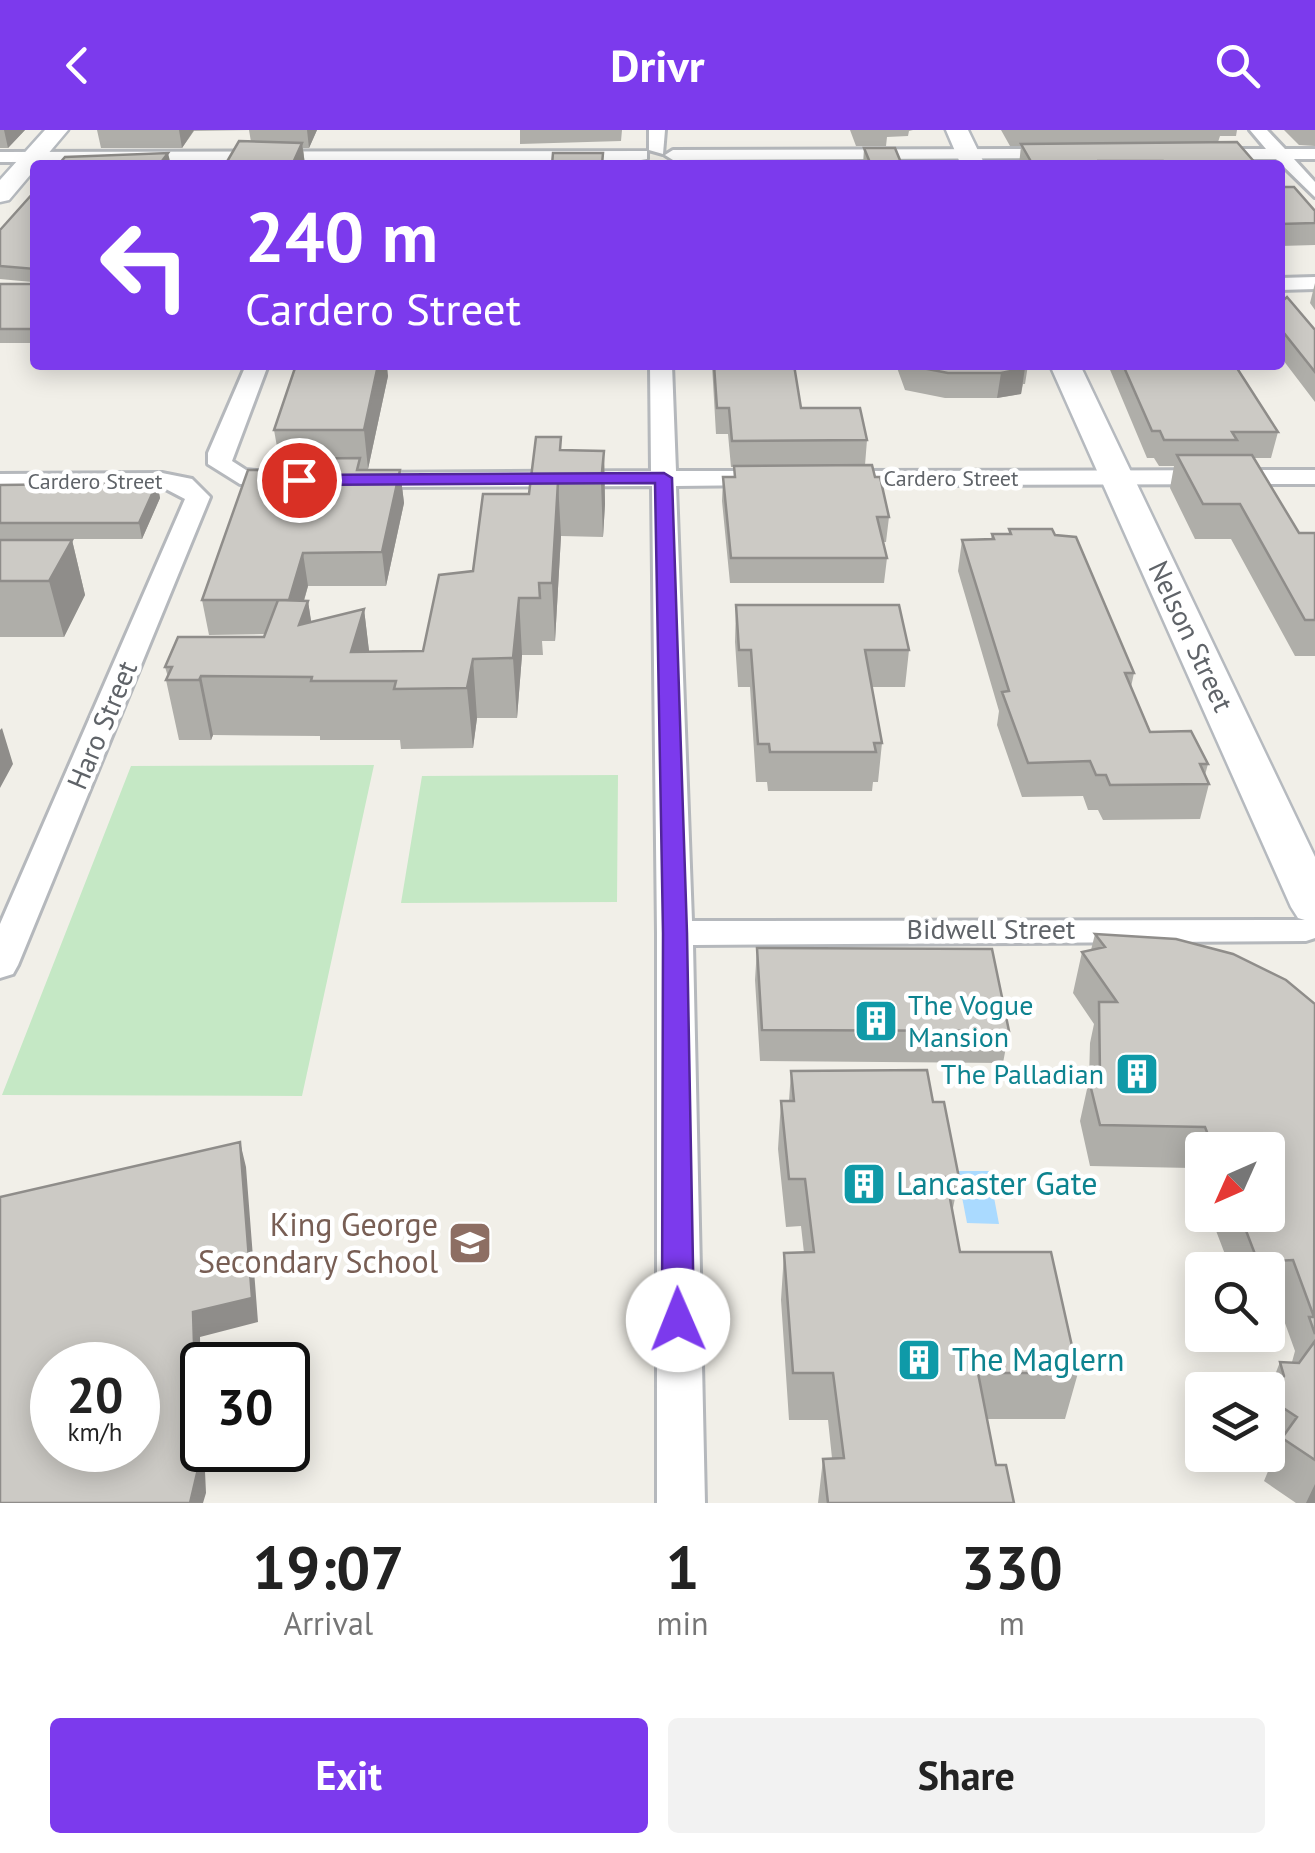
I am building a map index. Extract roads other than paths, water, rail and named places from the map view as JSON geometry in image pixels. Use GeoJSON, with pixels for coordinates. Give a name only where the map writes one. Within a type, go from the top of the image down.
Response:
{"type":"FeatureCollection","features":[{"type":"Feature","properties":{"kind":"street"},"geometry":{"type":"LineString","coordinates":[[31,160],[57,130]]}},
{"type":"Feature","properties":{"kind":"street"},"geometry":{"type":"LineString","coordinates":[[657,130],[657,157]]}},
{"type":"Feature","properties":{"kind":"street"},"geometry":{"type":"LineString","coordinates":[[957,130],[970,160]]}},
{"type":"Feature","properties":{"kind":"street"},"geometry":{"type":"LineString","coordinates":[[1258,130],[1315,192]]}},
{"type":"Feature","properties":{"kind":"street"},"geometry":{"type":"LineString","coordinates":[[0,157],[345,153],[970,160],[1073,154]]}},
{"type":"Feature","properties":{"kind":"street"},"geometry":{"type":"LineString","coordinates":[[1178,154],[1315,154]]}},
{"type":"Feature","properties":{"kind":"street"},"geometry":{"type":"LineString","coordinates":[[0,195],[30,161]]}},
{"type":"Feature","properties":{"kind":"street"},"geometry":{"type":"LineString","coordinates":[[1285,284],[1315,284]]}},
{"type":"Feature","properties":{"kind":"street","name":"Cardero Street"},"geometry":{"type":"LineString","coordinates":[[255,370],[220,453],[220,464],[229,472],[265,480],[1315,477]]}},
{"type":"Feature","properties":{"kind":"street"},"geometry":{"type":"LineString","coordinates":[[661,370],[675,933],[680,1503]]}},
{"type":"Feature","properties":{"kind":"street","name":"Nelson Street"},"geometry":{"type":"LineString","coordinates":[[1067,370],[1119,478],[1313,922]]}},
{"type":"Feature","properties":{"kind":"street","name":"Cardero Street"},"geometry":{"type":"LineString","coordinates":[[0,480],[162,480],[190,488]]}},
{"type":"Feature","properties":{"kind":"street","name":"Haro Street"},"geometry":{"type":"LineString","coordinates":[[4,945],[198,501],[190,488]]}},
{"type":"Feature","properties":{"kind":"street","name":"Bidwell Street"},"geometry":{"type":"LineString","coordinates":[[675,933],[1313,922]]}},
{"type":"Feature","properties":{"kind":"water"},"geometry":{"type":"Polygon","coordinates":[[[957,1171],[989,1171],[999,1224],[967,1223],[957,1171]]]}},
{"type":"Feature","properties":{"kind":"place","name":"The Vogue Mansion"},"geometry":{"type":"Point","coordinates":[876,1021]}},
{"type":"Feature","properties":{"kind":"place","name":"The Palladian"},"geometry":{"type":"Point","coordinates":[1137,1074]}},
{"type":"Feature","properties":{"kind":"place","name":"Lancaster Gate"},"geometry":{"type":"Point","coordinates":[864,1184]}},
{"type":"Feature","properties":{"kind":"place","name":"King George Secondary School"},"geometry":{"type":"Point","coordinates":[470,1243]}},
{"type":"Feature","properties":{"kind":"place","name":"The Maglern"},"geometry":{"type":"Point","coordinates":[919,1360]}}]}
